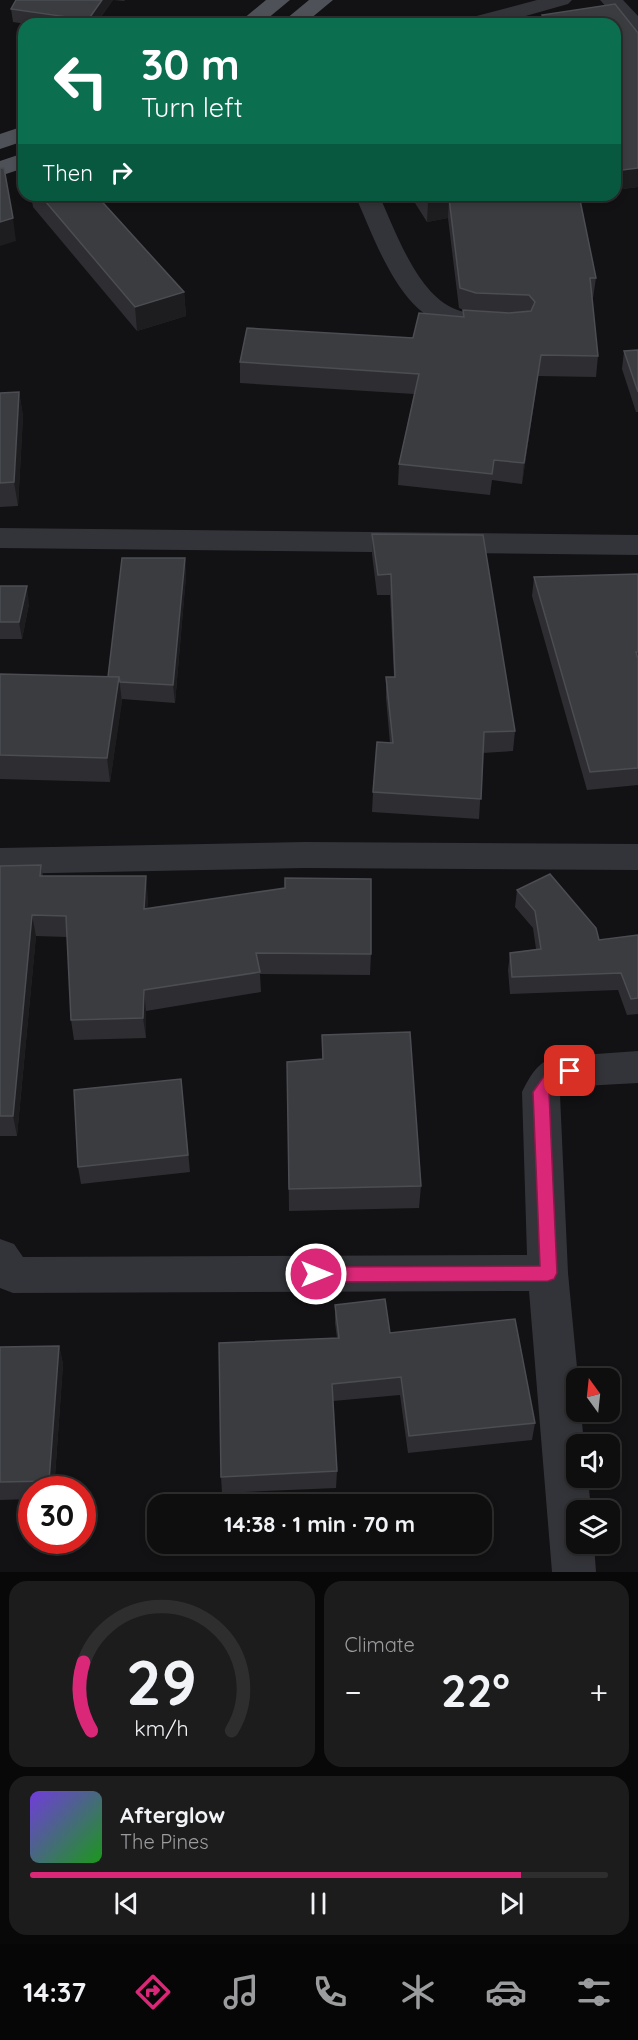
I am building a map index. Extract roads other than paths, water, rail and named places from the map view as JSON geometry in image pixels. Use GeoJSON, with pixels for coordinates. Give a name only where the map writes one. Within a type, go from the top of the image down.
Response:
{"type":"FeatureCollection","features":[{"type":"Feature","properties":{"kind":"main road"},"geometry":{"type":"LineString","coordinates":[[256,18],[279,0]]}},
{"type":"Feature","properties":{"kind":"main road"},"geometry":{"type":"LineString","coordinates":[[299,18],[322,0]]}},
{"type":"Feature","properties":{"kind":"main road"},"geometry":{"type":"LineString","coordinates":[[0,142],[18,135]]}},
{"type":"Feature","properties":{"kind":"main road"},"geometry":{"type":"LineString","coordinates":[[0,169],[18,162]]}},
{"type":"Feature","properties":{"kind":"street"},"geometry":{"type":"LineString","coordinates":[[495,18],[561,0]]}},
{"type":"Feature","properties":{"kind":"street"},"geometry":{"type":"LineString","coordinates":[[611,0],[638,28]]}},
{"type":"Feature","properties":{"kind":"street"},"geometry":{"type":"LineString","coordinates":[[370,201],[396,258],[426,303],[440,313],[461,321],[518,324]]}},
{"type":"Feature","properties":{"kind":"street"},"geometry":{"type":"LineString","coordinates":[[0,538],[638,545]]}},
{"type":"Feature","properties":{"kind":"street"},"geometry":{"type":"LineString","coordinates":[[0,861],[305,855],[638,857]]}},
{"type":"Feature","properties":{"kind":"street"},"geometry":{"type":"LineString","coordinates":[[574,1572],[548,1273],[541,1092],[554,1073],[638,1067]]}},
{"type":"Feature","properties":{"kind":"street"},"geometry":{"type":"LineString","coordinates":[[0,1257],[13,1275],[548,1273]]}}]}
